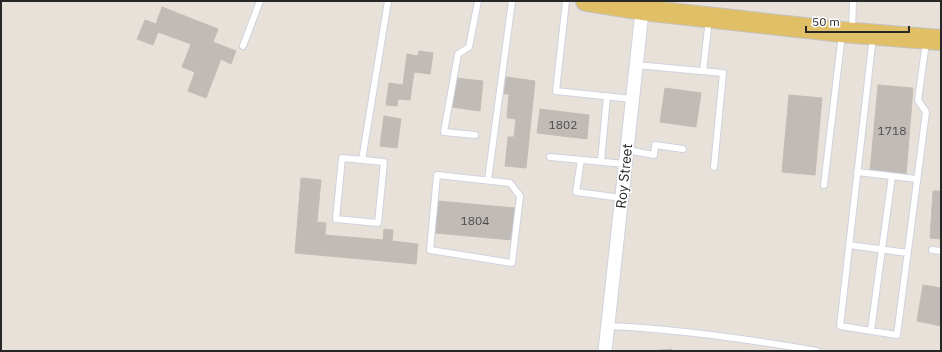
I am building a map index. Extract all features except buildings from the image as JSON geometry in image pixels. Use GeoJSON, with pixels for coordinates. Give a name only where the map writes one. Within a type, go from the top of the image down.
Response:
{"type":"FeatureCollection","features":[{"type":"Feature","properties":{"kind":"main road"},"geometry":{"type":"LineString","coordinates":[[586,1],[642,6],[709,17],[873,35],[934,39]]}},
{"type":"Feature","properties":{"kind":"main road"},"geometry":{"type":"LineString","coordinates":[[694,1],[709,17]]}},
{"type":"Feature","properties":{"kind":"street","name":"Roy Street"},"geometry":{"type":"LineString","coordinates":[[606,351],[642,6]]}},
{"type":"Feature","properties":{"kind":"lane"},"geometry":{"type":"LineString","coordinates":[[243,46],[260,1]]}},
{"type":"Feature","properties":{"kind":"lane"},"geometry":{"type":"LineString","coordinates":[[362,160],[388,1]]}},
{"type":"Feature","properties":{"kind":"lane"},"geometry":{"type":"LineString","coordinates":[[475,135],[444,132],[458,54],[469,47],[478,1]]}},
{"type":"Feature","properties":{"kind":"lane"},"geometry":{"type":"LineString","coordinates":[[488,180],[512,1]]}},
{"type":"Feature","properties":{"kind":"lane"},"geometry":{"type":"LineString","coordinates":[[566,1],[556,90],[632,99]]}},
{"type":"Feature","properties":{"kind":"lane"},"geometry":{"type":"LineString","coordinates":[[824,185],[853,1]]}},
{"type":"Feature","properties":{"kind":"lane"},"geometry":{"type":"LineString","coordinates":[[703,71],[709,17]]}},
{"type":"Feature","properties":{"kind":"lane"},"geometry":{"type":"LineString","coordinates":[[873,35],[840,326],[897,335],[926,112],[918,100],[934,39]]}},
{"type":"Feature","properties":{"kind":"lane"},"geometry":{"type":"LineString","coordinates":[[636,65],[723,73],[714,168]]}},
{"type":"Feature","properties":{"kind":"lane"},"geometry":{"type":"LineString","coordinates":[[601,162],[608,96]]}},
{"type":"Feature","properties":{"kind":"lane"},"geometry":{"type":"LineString","coordinates":[[627,150],[654,155],[655,145],[683,149]]}},
{"type":"Feature","properties":{"kind":"lane"},"geometry":{"type":"LineString","coordinates":[[550,157],[625,164]]}},
{"type":"Feature","properties":{"kind":"lane"},"geometry":{"type":"LineString","coordinates":[[342,158],[362,160],[384,162],[378,223],[336,219],[342,158]]}},
{"type":"Feature","properties":{"kind":"lane"},"geometry":{"type":"LineString","coordinates":[[581,160],[576,192],[622,198]]}},
{"type":"Feature","properties":{"kind":"lane"},"geometry":{"type":"LineString","coordinates":[[857,172],[917,179]]}},
{"type":"Feature","properties":{"kind":"lane"},"geometry":{"type":"LineString","coordinates":[[437,174],[488,180],[510,183],[520,196],[512,263],[430,250],[437,174]]}},
{"type":"Feature","properties":{"kind":"lane"},"geometry":{"type":"LineString","coordinates":[[871,330],[892,176]]}},
{"type":"Feature","properties":{"kind":"lane"},"geometry":{"type":"LineString","coordinates":[[849,245],[908,253]]}},
{"type":"Feature","properties":{"kind":"lane"},"geometry":{"type":"LineString","coordinates":[[932,250],[941,251]]}},
{"type":"Feature","properties":{"kind":"lane"},"geometry":{"type":"LineString","coordinates":[[608,326],[649,328],[732,337],[817,351]]}}]}
